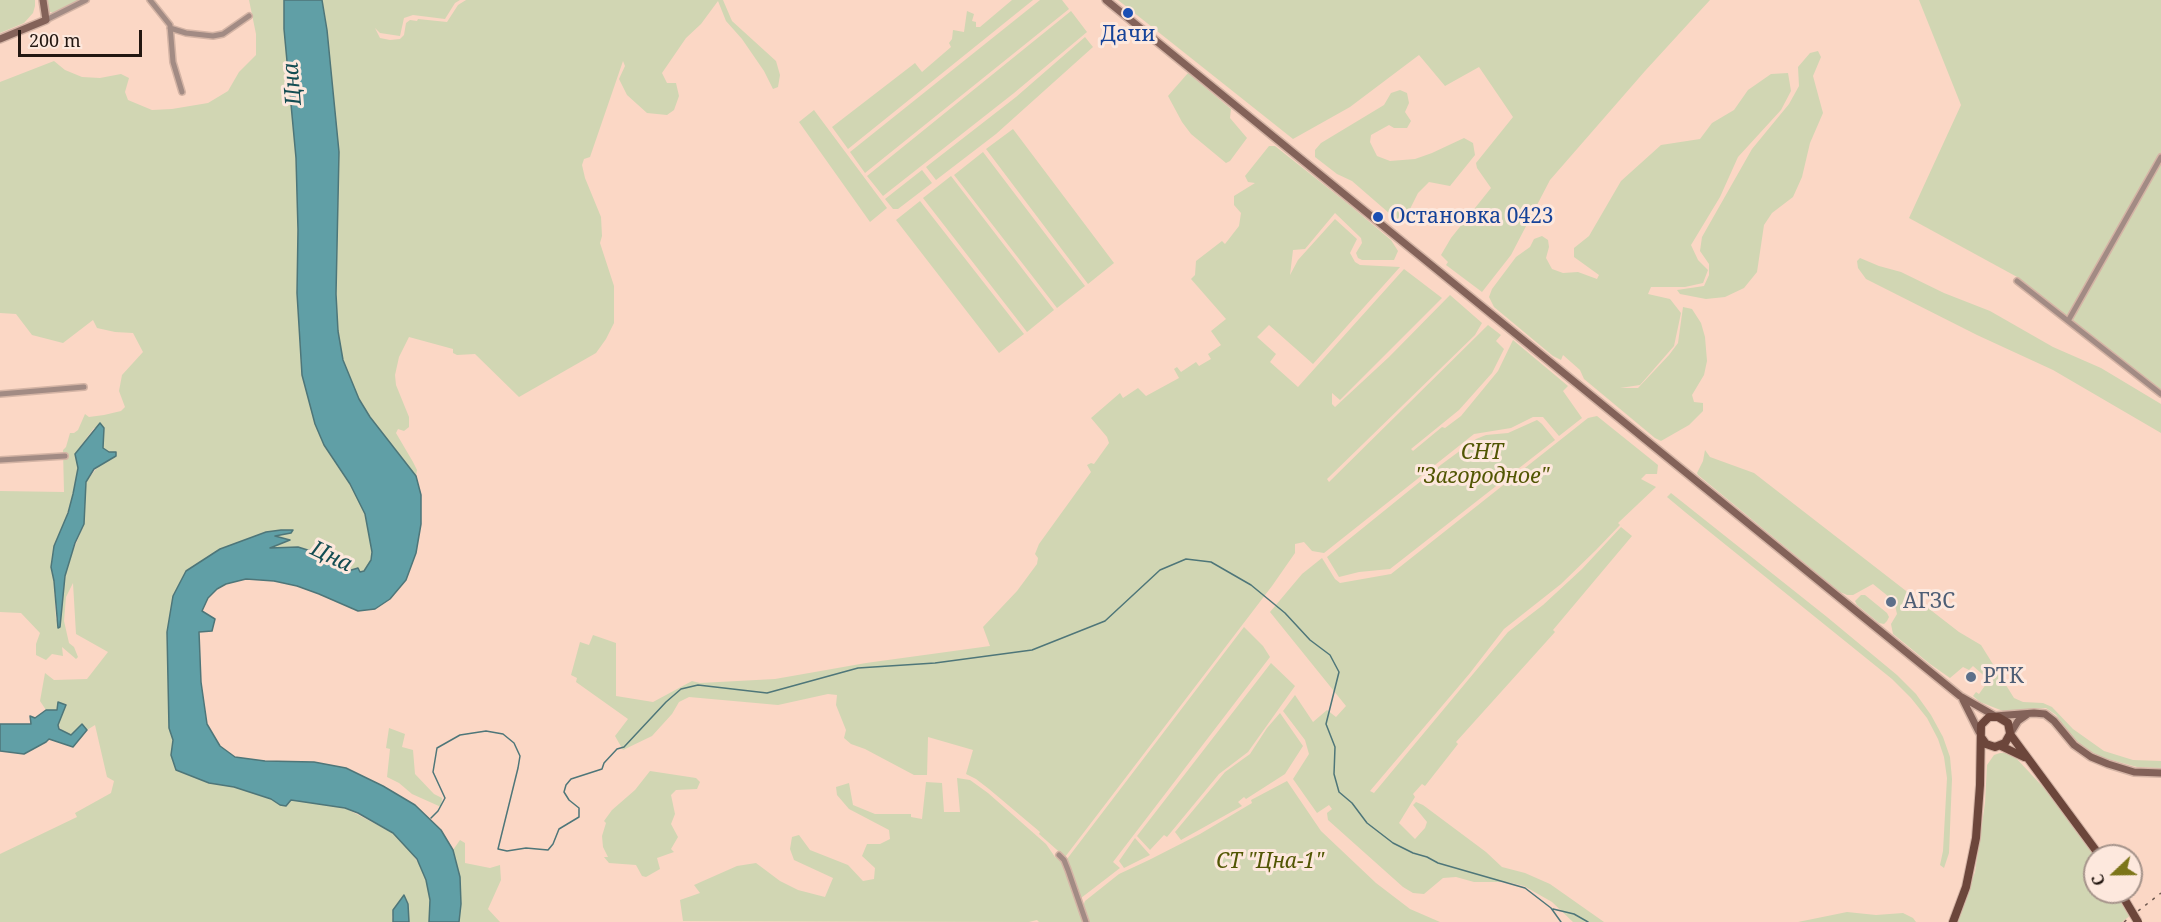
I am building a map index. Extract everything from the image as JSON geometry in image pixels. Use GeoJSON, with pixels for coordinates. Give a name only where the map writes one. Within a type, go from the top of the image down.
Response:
{"type":"FeatureCollection","features":[{"type":"Feature","properties":{"kind":"main road"},"geometry":{"type":"LineString","coordinates":[[0,39],[46,20],[43,0]]}},
{"type":"Feature","properties":{"kind":"main road"},"geometry":{"type":"LineString","coordinates":[[1106,0],[1960,696],[2005,720],[2010,733],[2030,762],[2048,783],[2091,844]]}},
{"type":"Feature","properties":{"kind":"main road"},"geometry":{"type":"LineString","coordinates":[[1960,696],[1986,744],[2015,752],[2030,762]]}},
{"type":"Feature","properties":{"kind":"main road"},"geometry":{"type":"LineString","coordinates":[[1953,922],[1973,860],[1978,827],[1980,734],[1984,720],[1995,716],[2041,713],[2048,716],[2080,751],[2104,763],[2139,773],[2161,773]]}},
{"type":"Feature","properties":{"kind":"main road"},"geometry":{"type":"LineString","coordinates":[[1981,767],[1986,757],[2008,739],[2018,722],[2028,714]]}},
{"type":"Feature","properties":{"kind":"main road"},"geometry":{"type":"LineString","coordinates":[[2128,904],[2138,922]]}},
{"type":"Feature","properties":{"kind":"street"},"geometry":{"type":"LineString","coordinates":[[46,20],[87,0]]}},
{"type":"Feature","properties":{"kind":"street"},"geometry":{"type":"LineString","coordinates":[[150,0],[170,25],[173,62],[182,92]]}},
{"type":"Feature","properties":{"kind":"street"},"geometry":{"type":"LineString","coordinates":[[170,28],[192,35],[213,36],[223,34],[249,16]]}},
{"type":"Feature","properties":{"kind":"street"},"geometry":{"type":"LineString","coordinates":[[2068,321],[2161,157]]}},
{"type":"Feature","properties":{"kind":"street"},"geometry":{"type":"LineString","coordinates":[[2017,281],[2161,394]]}},
{"type":"Feature","properties":{"kind":"street"},"geometry":{"type":"LineString","coordinates":[[0,394],[84,387]]}},
{"type":"Feature","properties":{"kind":"street"},"geometry":{"type":"LineString","coordinates":[[0,460],[65,456]]}},
{"type":"Feature","properties":{"kind":"street"},"geometry":{"type":"LineString","coordinates":[[1059,855],[1064,860],[1086,922]]}},
{"type":"Feature","properties":{"kind":"green space"},"geometry":{"type":"Polygon","coordinates":[[[0,0],[35,0],[35,6],[33,13],[24,23],[0,33],[0,0]]]}},
{"type":"Feature","properties":{"kind":"green space"},"geometry":{"type":"Polygon","coordinates":[[[46,0],[84,0],[53,13],[48,11],[46,0]]]}},
{"type":"Feature","properties":{"kind":"green space"},"geometry":{"type":"Polygon","coordinates":[[[249,0],[284,0],[284,29],[296,158],[297,293],[302,375],[324,445],[350,484],[365,514],[372,552],[371,560],[364,571],[348,571],[331,560],[268,548],[289,539],[273,536],[291,533],[291,530],[281,530],[266,532],[220,549],[186,571],[167,632],[169,728],[173,740],[171,755],[176,770],[209,783],[234,787],[271,799],[280,805],[291,800],[345,808],[393,833],[409,849],[426,880],[430,900],[429,922],[409,922],[408,904],[392,916],[393,922],[0,922],[0,854],[77,817],[75,813],[111,793],[114,781],[107,777],[95,725],[87,730],[82,724],[71,735],[64,733],[58,725],[57,710],[46,710],[40,701],[45,673],[54,680],[87,679],[108,652],[76,634],[73,583],[66,597],[64,621],[69,643],[74,647],[78,657],[76,659],[62,647],[63,656],[52,654],[46,660],[36,655],[36,644],[40,633],[21,613],[0,612],[0,491],[64,492],[63,450],[70,433],[78,430],[85,414],[89,417],[104,415],[121,411],[125,407],[119,391],[122,375],[143,352],[133,333],[97,328],[93,320],[63,343],[32,335],[16,314],[0,313],[0,82],[54,61],[65,70],[82,77],[100,78],[121,74],[129,78],[125,92],[128,100],[152,110],[208,103],[228,91],[239,72],[256,55],[256,34],[249,0]],[[94,428],[75,454],[78,468],[73,494],[51,569],[54,581],[56,620],[61,613],[63,584],[68,563],[84,524],[86,482],[109,452],[103,448],[104,428],[94,428]]]}},
{"type":"Feature","properties":{"kind":"green space"},"geometry":{"type":"Polygon","coordinates":[[[322,0],[460,0],[455,3],[445,19],[413,15],[404,18],[400,36],[380,33],[375,28],[380,38],[390,40],[400,39],[404,35],[406,23],[410,20],[447,22],[458,5],[466,0],[723,0],[732,21],[776,61],[780,75],[778,87],[773,89],[764,71],[742,39],[726,21],[718,1],[701,24],[686,38],[662,73],[667,83],[676,83],[679,96],[674,110],[667,115],[647,113],[627,95],[619,79],[625,66],[623,61],[590,157],[584,159],[582,165],[601,217],[600,243],[614,286],[614,323],[596,353],[519,397],[475,354],[457,355],[453,353],[453,349],[409,337],[399,357],[395,375],[396,385],[409,417],[409,427],[404,431],[398,429],[396,433],[417,470],[416,476],[370,417],[359,399],[343,360],[338,331],[336,294],[339,152],[322,0]]]}},
{"type":"Feature","properties":{"kind":"green space"},"geometry":{"type":"Polygon","coordinates":[[[1012,0],[1033,0],[848,149],[832,127],[915,63],[922,72],[951,47],[949,43],[953,30],[964,32],[967,11],[974,14],[972,21],[976,22],[976,27],[980,27],[1012,0]]]}},
{"type":"Feature","properties":{"kind":"green space"},"geometry":{"type":"Polygon","coordinates":[[[1040,0],[1062,0],[1069,9],[865,173],[850,152],[1040,0]]]}},
{"type":"Feature","properties":{"kind":"green space"},"geometry":{"type":"Polygon","coordinates":[[[1118,0],[1710,0],[1550,180],[1511,255],[1482,292],[1446,265],[1448,262],[1441,255],[1451,238],[1491,188],[1476,163],[1513,117],[1479,67],[1445,86],[1419,55],[1350,107],[1293,139],[1118,0]]]}},
{"type":"Feature","properties":{"kind":"green space"},"geometry":{"type":"Polygon","coordinates":[[[1919,0],[2161,0],[2161,391],[2019,278],[1909,218],[1961,105],[1919,0]]]}},
{"type":"Feature","properties":{"kind":"green space"},"geometry":{"type":"Polygon","coordinates":[[[1071,11],[1087,32],[1014,93],[883,196],[867,176],[1071,11]]]}},
{"type":"Feature","properties":{"kind":"green space"},"geometry":{"type":"Polygon","coordinates":[[[1085,37],[1093,47],[996,134],[936,180],[926,167],[1016,97],[1085,37]]]}},
{"type":"Feature","properties":{"kind":"green space"},"geometry":{"type":"Polygon","coordinates":[[[1818,51],[1821,57],[1813,76],[1823,113],[1810,143],[1802,177],[1793,197],[1772,213],[1764,225],[1757,272],[1744,288],[1725,297],[1706,299],[1680,294],[1677,290],[1704,286],[1709,275],[1709,264],[1700,251],[1702,237],[1752,149],[1789,104],[1799,86],[1798,67],[1810,53],[1818,51]]]}},
{"type":"Feature","properties":{"kind":"green space"},"geometry":{"type":"Polygon","coordinates":[[[1188,73],[1231,109],[1230,118],[1247,138],[1226,163],[1191,134],[1168,96],[1188,73]]]}},
{"type":"Feature","properties":{"kind":"green space"},"geometry":{"type":"Polygon","coordinates":[[[1788,73],[1791,91],[1781,110],[1738,157],[1720,197],[1691,245],[1698,260],[1708,270],[1703,283],[1685,287],[1651,287],[1648,294],[1670,299],[1681,313],[1674,346],[1640,385],[1620,388],[1638,388],[1669,355],[1678,343],[1683,307],[1692,309],[1701,323],[1705,337],[1707,361],[1704,375],[1692,395],[1694,402],[1703,403],[1703,411],[1689,425],[1661,441],[1584,379],[1580,370],[1563,355],[1561,360],[1553,356],[1494,307],[1489,297],[1492,289],[1516,257],[1530,247],[1534,239],[1542,236],[1548,240],[1546,258],[1552,269],[1563,273],[1578,272],[1597,279],[1599,275],[1574,257],[1574,248],[1589,236],[1621,181],[1661,145],[1700,139],[1712,123],[1734,110],[1748,90],[1771,74],[1788,73]]]}},
{"type":"Feature","properties":{"kind":"green space"},"geometry":{"type":"Polygon","coordinates":[[[1400,90],[1407,93],[1409,103],[1405,112],[1411,121],[1407,128],[1394,128],[1389,125],[1371,135],[1370,142],[1377,156],[1390,161],[1415,159],[1464,138],[1473,143],[1475,155],[1450,186],[1429,182],[1418,193],[1407,215],[1397,220],[1352,181],[1337,174],[1315,157],[1315,150],[1321,143],[1384,105],[1391,93],[1400,90]]]}},
{"type":"Feature","properties":{"kind":"green space"},"geometry":{"type":"Polygon","coordinates":[[[814,110],[887,208],[870,222],[799,122],[814,110]]]}},
{"type":"Feature","properties":{"kind":"green space"},"geometry":{"type":"Polygon","coordinates":[[[1013,129],[1114,263],[1088,284],[986,149],[1013,129]]]}},
{"type":"Feature","properties":{"kind":"green space"},"geometry":{"type":"Polygon","coordinates":[[[1269,146],[1275,146],[1347,203],[1391,240],[1398,251],[1394,260],[1358,258],[1356,253],[1362,243],[1361,238],[1335,213],[1305,249],[1293,250],[1290,275],[1298,260],[1335,219],[1357,239],[1350,253],[1355,262],[1360,265],[1400,267],[1313,364],[1269,325],[1257,337],[1276,354],[1270,362],[1298,387],[1404,269],[1442,298],[1340,400],[1332,393],[1332,404],[1335,407],[1389,357],[1450,295],[1482,323],[1475,335],[1327,479],[1329,482],[1488,325],[1501,335],[1496,341],[1504,349],[1492,373],[1459,410],[1411,449],[1413,451],[1442,427],[1445,428],[1461,416],[1498,371],[1513,340],[1568,386],[1563,391],[1582,418],[1559,436],[1543,417],[1533,417],[1511,428],[1474,434],[1324,553],[1312,551],[1304,542],[1295,544],[1295,553],[1272,586],[1065,857],[1039,834],[1040,832],[989,789],[966,774],[973,750],[928,737],[927,775],[914,775],[851,744],[844,738],[846,730],[836,705],[837,695],[828,694],[778,705],[689,697],[679,702],[672,714],[652,736],[623,750],[615,736],[628,719],[576,682],[577,678],[571,675],[580,642],[589,645],[593,635],[616,643],[616,696],[653,702],[692,681],[700,683],[775,679],[866,663],[990,646],[983,627],[1017,591],[1037,564],[1038,558],[1035,554],[1039,544],[1091,472],[1087,465],[1094,464],[1109,443],[1107,437],[1091,418],[1120,393],[1123,398],[1138,388],[1146,396],[1179,378],[1174,369],[1177,367],[1181,372],[1196,362],[1199,366],[1211,359],[1208,354],[1221,345],[1211,331],[1226,319],[1191,279],[1195,275],[1196,261],[1222,241],[1225,244],[1239,226],[1241,213],[1234,205],[1234,196],[1255,183],[1248,182],[1245,176],[1269,146]]]}},
{"type":"Feature","properties":{"kind":"green space"},"geometry":{"type":"Polygon","coordinates":[[[983,152],[1085,286],[1057,308],[954,175],[983,152]]]}},
{"type":"Feature","properties":{"kind":"green space"},"geometry":{"type":"Polygon","coordinates":[[[922,170],[932,183],[898,209],[893,209],[885,199],[922,170]]]}},
{"type":"Feature","properties":{"kind":"green space"},"geometry":{"type":"Polygon","coordinates":[[[951,176],[1054,310],[1027,332],[923,198],[951,176]]]}},
{"type":"Feature","properties":{"kind":"green space"},"geometry":{"type":"Polygon","coordinates":[[[920,201],[1024,334],[999,353],[896,220],[920,201]]]}},
{"type":"Feature","properties":{"kind":"green space"},"geometry":{"type":"Polygon","coordinates":[[[1860,258],[1901,272],[1944,293],[1990,311],[2053,347],[2101,368],[2161,404],[2161,433],[2053,370],[1866,279],[1858,268],[1857,261],[1860,258]]]}},
{"type":"Feature","properties":{"kind":"green space"},"geometry":{"type":"Polygon","coordinates":[[[1597,416],[1658,465],[1657,474],[1646,474],[1641,479],[1656,487],[1618,523],[1620,525],[1561,584],[1504,629],[1470,673],[1370,791],[1374,793],[1508,632],[1543,605],[1582,569],[1621,527],[1632,536],[1553,630],[1555,632],[1456,742],[1458,744],[1425,786],[1422,784],[1413,794],[1415,797],[1399,823],[1415,839],[1425,828],[1427,822],[1413,805],[1416,802],[1423,805],[1486,852],[1502,867],[1525,873],[1550,884],[1604,922],[1573,922],[1552,902],[1524,886],[1507,882],[1474,882],[1456,877],[1443,878],[1424,894],[1413,893],[1403,887],[1328,820],[1327,813],[1332,809],[1329,805],[1317,813],[1293,779],[1309,754],[1305,740],[1283,711],[1295,695],[1313,722],[1327,710],[1336,717],[1346,706],[1270,612],[1302,574],[1322,558],[1340,583],[1391,574],[1588,418],[1597,416]]]}},
{"type":"Feature","properties":{"kind":"green space","name":"СНТ \"Загородное\""},"geometry":{"type":"Polygon","coordinates":[[[1537,420],[1555,440],[1390,569],[1359,572],[1339,577],[1327,557],[1442,464],[1476,439],[1486,435],[1508,433],[1537,420]]]}},
{"type":"Feature","properties":{"kind":"green space"},"geometry":{"type":"Polygon","coordinates":[[[1705,450],[1710,457],[1754,473],[1959,632],[1981,645],[2014,698],[2023,702],[2043,703],[2052,707],[2073,729],[2104,751],[2133,760],[2161,761],[2161,768],[2137,767],[2093,755],[2075,742],[2056,715],[2046,708],[2003,711],[1980,702],[1973,696],[1976,692],[1979,694],[1989,680],[1973,666],[1969,670],[1963,667],[1950,678],[1893,634],[1891,624],[1897,614],[1894,601],[1873,584],[1853,595],[1840,592],[1698,475],[1705,450]]]}},
{"type":"Feature","properties":{"kind":"green space"},"geometry":{"type":"Polygon","coordinates":[[[1671,493],[1827,617],[1897,675],[1916,694],[1943,737],[1950,757],[1952,779],[1949,853],[1944,868],[1940,865],[1943,851],[1947,778],[1938,739],[1927,718],[1892,679],[1667,497],[1671,493]]]}},
{"type":"Feature","properties":{"kind":"green space"},"geometry":{"type":"Polygon","coordinates":[[[1861,595],[1865,595],[1887,613],[1889,617],[1884,624],[1879,623],[1857,605],[1855,601],[1861,595]]]}},
{"type":"Feature","properties":{"kind":"green space"},"geometry":{"type":"Polygon","coordinates":[[[1244,627],[1263,646],[1270,657],[1113,862],[1120,868],[1081,898],[1067,859],[1244,627]]]}},
{"type":"Feature","properties":{"kind":"green space"},"geometry":{"type":"Polygon","coordinates":[[[1271,663],[1295,686],[1248,752],[1219,774],[1167,837],[1164,835],[1150,850],[1137,836],[1271,663]]]}},
{"type":"Feature","properties":{"kind":"green space"},"geometry":{"type":"Polygon","coordinates":[[[1280,713],[1303,746],[1285,774],[1246,799],[1244,797],[1238,802],[1242,806],[1181,840],[1175,832],[1225,772],[1250,754],[1280,713]]]}},
{"type":"Feature","properties":{"kind":"green space"},"geometry":{"type":"Polygon","coordinates":[[[389,728],[405,734],[402,747],[413,750],[415,774],[434,794],[442,798],[441,807],[412,794],[387,777],[390,749],[386,748],[389,728]]]}},
{"type":"Feature","properties":{"kind":"green space"},"geometry":{"type":"Polygon","coordinates":[[[2007,753],[2016,758],[2044,788],[2087,844],[2083,844],[2083,904],[2124,904],[2131,915],[2122,922],[1957,922],[1975,872],[1985,803],[1987,765],[1994,755],[2007,753]]]}},
{"type":"Feature","properties":{"kind":"green space"},"geometry":{"type":"Polygon","coordinates":[[[650,771],[696,778],[700,782],[697,789],[676,790],[671,795],[675,814],[671,824],[678,837],[671,849],[674,852],[657,858],[660,869],[646,877],[642,876],[636,865],[609,863],[604,857],[608,857],[603,847],[602,836],[606,823],[604,821],[612,810],[635,790],[650,771]]]}},
{"type":"Feature","properties":{"kind":"green space"},"geometry":{"type":"Polygon","coordinates":[[[957,778],[970,780],[988,793],[1064,863],[1083,922],[1039,922],[1037,920],[1029,922],[683,921],[680,900],[700,893],[694,885],[737,866],[756,863],[780,881],[798,890],[825,897],[833,878],[794,860],[790,849],[792,837],[799,835],[810,850],[848,865],[863,881],[874,879],[875,868],[862,856],[867,844],[880,844],[890,839],[889,830],[849,809],[837,795],[836,787],[849,783],[853,805],[875,814],[911,814],[911,817],[922,819],[926,782],[942,783],[944,812],[960,812],[957,778]]]}},
{"type":"Feature","properties":{"kind":"green space","name":"СТ \"Цна-1\""},"geometry":{"type":"Polygon","coordinates":[[[1287,781],[1321,831],[1376,883],[1410,909],[1440,922],[1088,922],[1083,906],[1085,901],[1119,874],[1200,834],[1252,803],[1251,800],[1287,781]]]}},
{"type":"Feature","properties":{"kind":"green space"},"geometry":{"type":"Polygon","coordinates":[[[1135,838],[1150,855],[1124,868],[1119,861],[1135,838]]]}},
{"type":"Feature","properties":{"kind":"green space"},"geometry":{"type":"Polygon","coordinates":[[[460,840],[465,843],[465,863],[490,868],[500,865],[501,880],[488,909],[500,922],[459,922],[460,877],[453,850],[460,840]]]}},
{"type":"Feature","properties":{"kind":"green space"},"geometry":{"type":"Polygon","coordinates":[[[1847,912],[1876,915],[1903,913],[1916,922],[1798,922],[1847,912]]]}},
{"type":"Feature","properties":{"kind":"water","name":"Цна"},"geometry":{"type":"Polygon","coordinates":[[[284,0],[322,0],[339,152],[336,294],[338,331],[343,360],[359,399],[370,417],[416,476],[421,495],[421,524],[416,553],[406,580],[390,599],[375,609],[358,611],[297,586],[274,581],[246,579],[217,589],[208,598],[202,611],[215,619],[212,631],[199,632],[201,682],[207,724],[220,746],[235,757],[265,761],[314,762],[346,768],[415,805],[441,830],[453,850],[460,877],[459,922],[429,922],[430,900],[426,880],[417,859],[393,833],[345,808],[291,800],[286,806],[280,805],[271,799],[234,787],[209,783],[176,770],[171,755],[173,740],[169,728],[167,632],[173,596],[186,571],[220,549],[266,532],[281,530],[293,530],[291,533],[275,536],[290,540],[270,548],[298,547],[331,560],[348,571],[358,568],[360,572],[364,571],[371,560],[372,552],[365,514],[350,484],[324,445],[315,424],[302,375],[297,293],[296,158],[284,29],[284,0]]]}},
{"type":"Feature","properties":{"kind":"water"},"geometry":{"type":"Polygon","coordinates":[[[100,423],[104,428],[103,448],[109,452],[116,452],[116,456],[94,469],[86,482],[84,524],[75,543],[65,576],[60,627],[58,628],[51,567],[54,546],[68,513],[73,494],[78,468],[75,454],[100,423]]]}},
{"type":"Feature","properties":{"kind":"water"},"geometry":{"type":"Polygon","coordinates":[[[58,702],[66,705],[58,725],[59,729],[71,735],[82,724],[87,730],[73,747],[49,739],[24,754],[0,751],[0,724],[31,724],[30,716],[35,718],[46,710],[57,710],[58,702]]]}},
{"type":"Feature","properties":{"kind":"water"},"geometry":{"type":"Polygon","coordinates":[[[404,895],[408,904],[409,922],[393,922],[393,910],[404,895]]]}},
{"type":"Feature","properties":{"kind":"waterway"},"geometry":{"type":"LineString","coordinates":[[431,818],[445,798],[433,772],[437,748],[460,735],[486,731],[503,734],[514,743],[520,756],[498,849],[507,851],[526,848],[548,850],[559,829],[579,817],[579,808],[569,800],[564,792],[566,785],[571,779],[602,769],[604,763],[617,749],[624,747],[681,689],[698,685],[767,693],[858,668],[935,663],[1032,650],[1105,621],[1160,570],[1186,559],[1211,562],[1251,585],[1285,613],[1310,640],[1330,655],[1339,672],[1326,724],[1335,747],[1334,774],[1339,792],[1352,803],[1367,823],[1393,843],[1413,853],[1438,863],[1525,888],[1551,908],[1561,922]]}},
{"type":"Feature","properties":{"kind":"waterway"},"geometry":{"type":"LineString","coordinates":[[1553,909],[1574,914],[1588,922]]}},
{"type":"Feature","properties":{"kind":"railway"},"geometry":{"type":"LineString","coordinates":[[2124,922],[2161,893]]}},
{"type":"Feature","properties":{"kind":"place","name":"Дачи"},"geometry":{"type":"Point","coordinates":[1128,13]}},
{"type":"Feature","properties":{"kind":"place","name":"Остановка 0423"},"geometry":{"type":"Point","coordinates":[1378,217]}},
{"type":"Feature","properties":{"kind":"place","name":"АГЗС"},"geometry":{"type":"Point","coordinates":[1891,602]}},
{"type":"Feature","properties":{"kind":"place","name":"РТК"},"geometry":{"type":"Point","coordinates":[1971,677]}}]}
